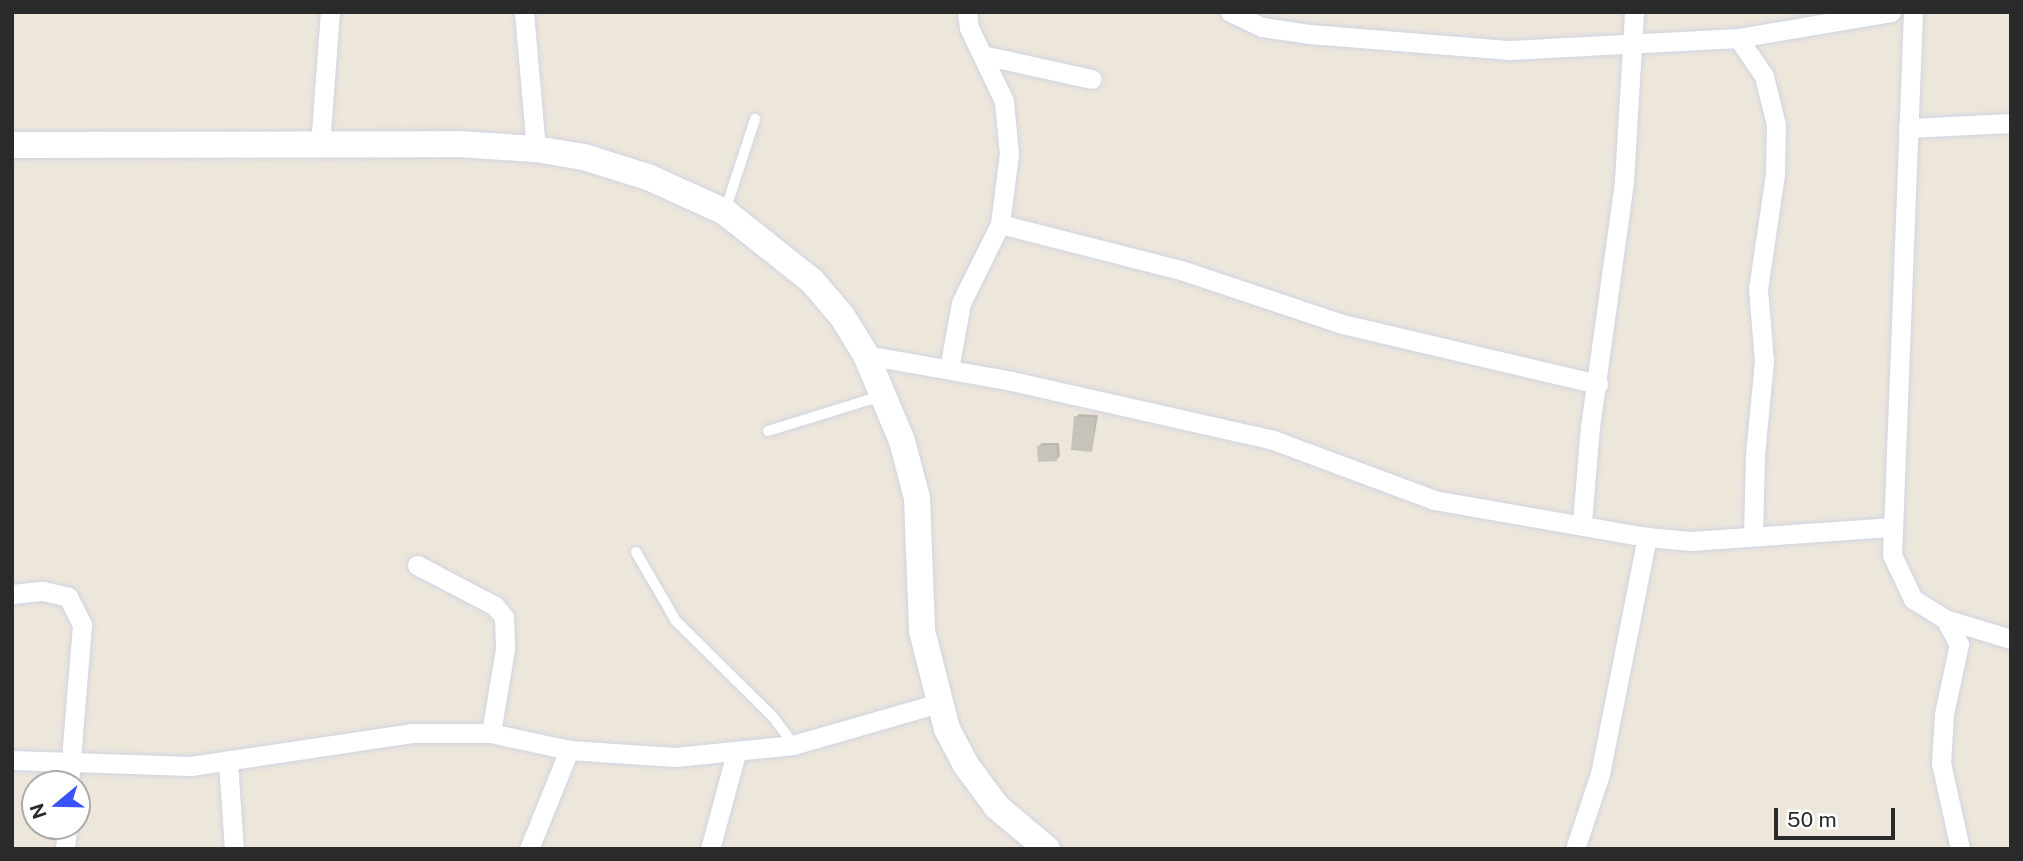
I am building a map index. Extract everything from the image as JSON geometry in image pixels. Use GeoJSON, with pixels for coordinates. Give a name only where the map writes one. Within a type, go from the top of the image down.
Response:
{"type":"FeatureCollection","features":[{"type":"Feature","properties":{"kind":"main road"},"geometry":{"type":"LineString","coordinates":[[12,145],[320,145],[536,149],[649,177],[725,212],[812,281],[842,316],[866,355],[885,394],[917,498],[922,631],[939,703],[966,765],[997,807],[1047,849]]}},
{"type":"Feature","properties":{"kind":"street"},"geometry":{"type":"LineString","coordinates":[[320,145],[330,12]]}},
{"type":"Feature","properties":{"kind":"street"},"geometry":{"type":"LineString","coordinates":[[524,12],[536,149]]}},
{"type":"Feature","properties":{"kind":"street"},"geometry":{"type":"LineString","coordinates":[[949,369],[961,303],[1000,224],[1009,153],[1004,100],[987,56],[969,28],[967,12]]}},
{"type":"Feature","properties":{"kind":"street"},"geometry":{"type":"LineString","coordinates":[[1230,12],[1260,19],[1510,50],[1738,38],[1891,12]]}},
{"type":"Feature","properties":{"kind":"street"},"geometry":{"type":"LineString","coordinates":[[1582,523],[1624,181],[1634,12]]}},
{"type":"Feature","properties":{"kind":"street"},"geometry":{"type":"LineString","coordinates":[[1913,12],[1890,527],[1892,555],[1902,583],[1913,599],[1945,619],[1976,631],[2011,639]]}},
{"type":"Feature","properties":{"kind":"street"},"geometry":{"type":"LineString","coordinates":[[1738,38],[1764,76],[1776,125],[1775,174],[1758,289],[1765,361],[1755,455],[1753,536]]}},
{"type":"Feature","properties":{"kind":"street"},"geometry":{"type":"LineString","coordinates":[[987,56],[1092,79]]}},
{"type":"Feature","properties":{"kind":"street"},"geometry":{"type":"LineString","coordinates":[[1908,128],[2011,123]]}},
{"type":"Feature","properties":{"kind":"street"},"geometry":{"type":"LineString","coordinates":[[1000,224],[1181,270],[1342,324],[1598,384]]}},
{"type":"Feature","properties":{"kind":"street"},"geometry":{"type":"LineString","coordinates":[[866,355],[949,369],[1273,440],[1434,500],[1582,523],[1647,537],[1691,541],[1890,527]]}},
{"type":"Feature","properties":{"kind":"street"},"geometry":{"type":"LineString","coordinates":[[1575,849],[1600,774],[1647,537]]}},
{"type":"Feature","properties":{"kind":"street"},"geometry":{"type":"LineString","coordinates":[[417,565],[495,606],[504,617],[505,649],[491,733]]}},
{"type":"Feature","properties":{"kind":"street"},"geometry":{"type":"LineString","coordinates":[[12,594],[43,591],[68,597],[77,608],[82,625],[70,770]]}},
{"type":"Feature","properties":{"kind":"street"},"geometry":{"type":"LineString","coordinates":[[1945,619],[1959,644]]}},
{"type":"Feature","properties":{"kind":"street"},"geometry":{"type":"LineString","coordinates":[[1960,849],[1941,763],[1944,714],[1959,644],[1976,631]]}},
{"type":"Feature","properties":{"kind":"street"},"geometry":{"type":"LineString","coordinates":[[12,760],[191,766],[412,733],[491,733],[569,750],[675,757],[736,753],[793,745],[939,703]]}},
{"type":"Feature","properties":{"kind":"street"},"geometry":{"type":"LineString","coordinates":[[529,849],[569,750]]}},
{"type":"Feature","properties":{"kind":"street"},"geometry":{"type":"LineString","coordinates":[[710,849],[736,753]]}},
{"type":"Feature","properties":{"kind":"street"},"geometry":{"type":"LineString","coordinates":[[228,762],[234,849]]}},
{"type":"Feature","properties":{"kind":"lane"},"geometry":{"type":"LineString","coordinates":[[725,212],[755,119]]}},
{"type":"Feature","properties":{"kind":"lane"},"geometry":{"type":"LineString","coordinates":[[768,430],[885,394]]}},
{"type":"Feature","properties":{"kind":"lane"},"geometry":{"type":"LineString","coordinates":[[636,552],[676,621],[773,717],[793,745]]}},
{"type":"Feature","properties":{"kind":"building"},"geometry":{"type":"Polygon","coordinates":[[[1074,416],[1095,418],[1092,452],[1071,450],[1074,416]]]}},
{"type":"Feature","properties":{"kind":"building"},"geometry":{"type":"Polygon","coordinates":[[[1056,445],[1057,461],[1038,462],[1037,446],[1056,445]]]}}]}
